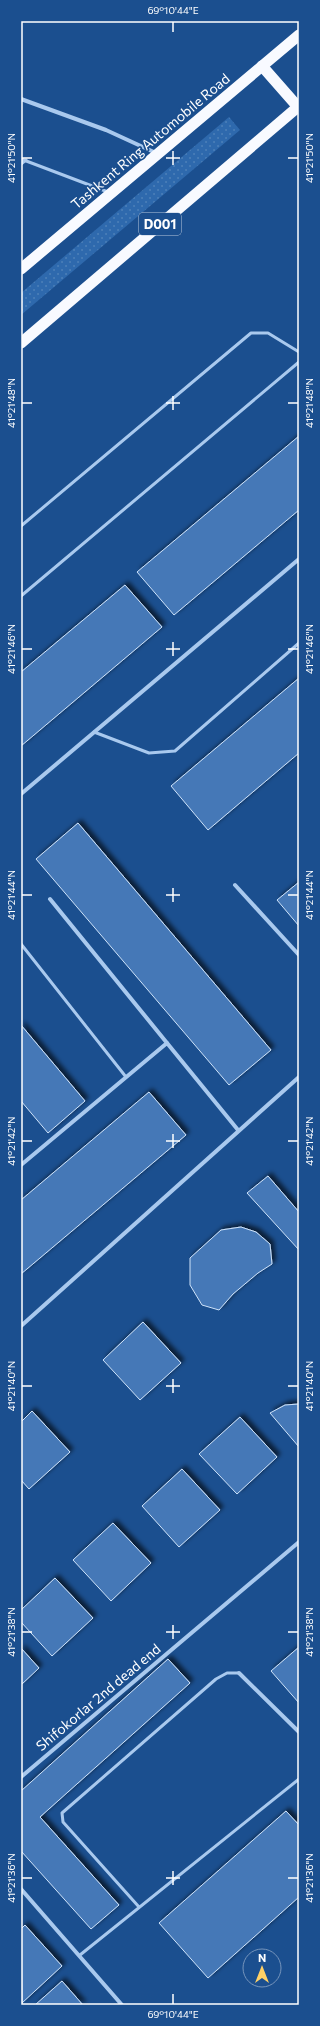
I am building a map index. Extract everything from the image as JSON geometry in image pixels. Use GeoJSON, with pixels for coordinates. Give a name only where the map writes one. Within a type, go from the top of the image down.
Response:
{"type":"FeatureCollection","features":[{"type":"Feature","properties":{"kind":"highway","name":"Tashkent Ring Automobile Road"},"geometry":{"type":"LineString","coordinates":[[21,269],[299,35]]}},
{"type":"Feature","properties":{"kind":"highway"},"geometry":{"type":"LineString","coordinates":[[262,66],[299,109]]}},
{"type":"Feature","properties":{"kind":"highway","name":"D001"},"geometry":{"type":"LineString","coordinates":[[21,343],[299,109]]}},
{"type":"Feature","properties":{"kind":"street"},"geometry":{"type":"LineString","coordinates":[[21,100],[106,130],[158,154]]}},
{"type":"Feature","properties":{"kind":"street"},"geometry":{"type":"LineString","coordinates":[[21,794],[299,559]]}},
{"type":"Feature","properties":{"kind":"street"},"geometry":{"type":"LineString","coordinates":[[235,885],[299,955]]}},
{"type":"Feature","properties":{"kind":"street"},"geometry":{"type":"LineString","coordinates":[[50,900],[238,1130]]}},
{"type":"Feature","properties":{"kind":"street"},"geometry":{"type":"LineString","coordinates":[[21,1165],[167,1043]]}},
{"type":"Feature","properties":{"kind":"street"},"geometry":{"type":"LineString","coordinates":[[21,1326],[238,1130],[299,1077]]}},
{"type":"Feature","properties":{"kind":"street","name":"Shifokorlar 2nd dead end"},"geometry":{"type":"LineString","coordinates":[[21,1777],[299,1542]]}},
{"type":"Feature","properties":{"kind":"street"},"geometry":{"type":"LineString","coordinates":[[239,1673],[299,1732]]}},
{"type":"Feature","properties":{"kind":"street"},"geometry":{"type":"LineString","coordinates":[[21,1889],[122,2005]]}},
{"type":"Feature","properties":{"kind":"lane"},"geometry":{"type":"LineString","coordinates":[[21,159],[111,193]]}},
{"type":"Feature","properties":{"kind":"lane"},"geometry":{"type":"LineString","coordinates":[[21,164],[26,160]]}},
{"type":"Feature","properties":{"kind":"lane"},"geometry":{"type":"LineString","coordinates":[[21,526],[251,333],[268,333],[299,352]]}},
{"type":"Feature","properties":{"kind":"lane"},"geometry":{"type":"LineString","coordinates":[[21,596],[299,362]]}},
{"type":"Feature","properties":{"kind":"lane"},"geometry":{"type":"LineString","coordinates":[[94,732],[149,753],[175,751],[299,643]]}},
{"type":"Feature","properties":{"kind":"lane"},"geometry":{"type":"LineString","coordinates":[[21,944],[126,1077]]}},
{"type":"Feature","properties":{"kind":"lane"},"geometry":{"type":"LineString","coordinates":[[139,1907],[63,1822],[62,1813],[216,1679],[227,1673],[239,1673]]}},
{"type":"Feature","properties":{"kind":"lane"},"geometry":{"type":"LineString","coordinates":[[80,1955],[299,1779]]}},
{"type":"Feature","properties":{"kind":"shaded area"},"geometry":{"type":"Polygon","coordinates":[[[229,117],[240,130],[21,315],[21,293],[229,117]]]}},
{"type":"Feature","properties":{"kind":"building"},"geometry":{"type":"Polygon","coordinates":[[[299,436],[299,510],[174,615],[137,572],[299,436]]]}},
{"type":"Feature","properties":{"kind":"building"},"geometry":{"type":"Polygon","coordinates":[[[125,585],[162,627],[21,746],[21,672],[125,585]]]}},
{"type":"Feature","properties":{"kind":"building"},"geometry":{"type":"Polygon","coordinates":[[[299,678],[299,753],[208,830],[171,786],[299,678]]]}},
{"type":"Feature","properties":{"kind":"building"},"geometry":{"type":"Polygon","coordinates":[[[78,823],[271,1050],[229,1085],[36,859],[78,823]]]}},
{"type":"Feature","properties":{"kind":"building"},"geometry":{"type":"Polygon","coordinates":[[[299,882],[299,926],[277,900],[299,882]]]}},
{"type":"Feature","properties":{"kind":"building"},"geometry":{"type":"Polygon","coordinates":[[[21,1025],[85,1101],[48,1133],[21,1101],[21,1025]]]}},
{"type":"Feature","properties":{"kind":"building"},"geometry":{"type":"Polygon","coordinates":[[[149,1092],[186,1135],[21,1274],[21,1200],[149,1092]]]}},
{"type":"Feature","properties":{"kind":"building"},"geometry":{"type":"Polygon","coordinates":[[[268,1176],[299,1212],[299,1250],[247,1193],[268,1176]]]}},
{"type":"Feature","properties":{"kind":"building"},"geometry":{"type":"Polygon","coordinates":[[[241,1227],[256,1232],[270,1244],[272,1264],[258,1273],[233,1294],[219,1310],[202,1305],[190,1285],[190,1258],[221,1230],[241,1227]]]}},
{"type":"Feature","properties":{"kind":"building"},"geometry":{"type":"Polygon","coordinates":[[[143,1322],[181,1363],[140,1400],[103,1360],[143,1322]]]}},
{"type":"Feature","properties":{"kind":"building"},"geometry":{"type":"Polygon","coordinates":[[[299,1404],[299,1447],[270,1413],[285,1405],[299,1404]]]}},
{"type":"Feature","properties":{"kind":"building"},"geometry":{"type":"Polygon","coordinates":[[[32,1411],[70,1452],[29,1489],[21,1480],[21,1422],[32,1411]]]}},
{"type":"Feature","properties":{"kind":"building"},"geometry":{"type":"Polygon","coordinates":[[[240,1417],[277,1457],[237,1494],[199,1454],[240,1417]]]}},
{"type":"Feature","properties":{"kind":"building"},"geometry":{"type":"Polygon","coordinates":[[[182,1469],[220,1510],[179,1547],[142,1506],[182,1469]]]}},
{"type":"Feature","properties":{"kind":"building"},"geometry":{"type":"Polygon","coordinates":[[[113,1523],[151,1563],[111,1601],[73,1560],[113,1523]]]}},
{"type":"Feature","properties":{"kind":"building"},"geometry":{"type":"Polygon","coordinates":[[[55,1578],[93,1618],[52,1656],[21,1622],[21,1610],[55,1578]]]}},
{"type":"Feature","properties":{"kind":"building"},"geometry":{"type":"Polygon","coordinates":[[[299,1647],[299,1703],[271,1671],[299,1647]]]}},
{"type":"Feature","properties":{"kind":"building"},"geometry":{"type":"Polygon","coordinates":[[[21,1648],[39,1668],[21,1685],[21,1648]]]}},
{"type":"Feature","properties":{"kind":"building"},"geometry":{"type":"Polygon","coordinates":[[[168,1659],[190,1683],[40,1817],[119,1905],[91,1929],[21,1851],[21,1791],[168,1659]]]}},
{"type":"Feature","properties":{"kind":"building"},"geometry":{"type":"Polygon","coordinates":[[[286,1811],[299,1825],[299,1897],[208,1978],[159,1923],[286,1811]]]}},
{"type":"Feature","properties":{"kind":"building"},"geometry":{"type":"Polygon","coordinates":[[[25,1925],[62,1966],[22,2003],[21,1929],[25,1925]]]}},
{"type":"Feature","properties":{"kind":"building"},"geometry":{"type":"Polygon","coordinates":[[[62,1981],[83,2005],[35,2005],[62,1981]]]}}]}
